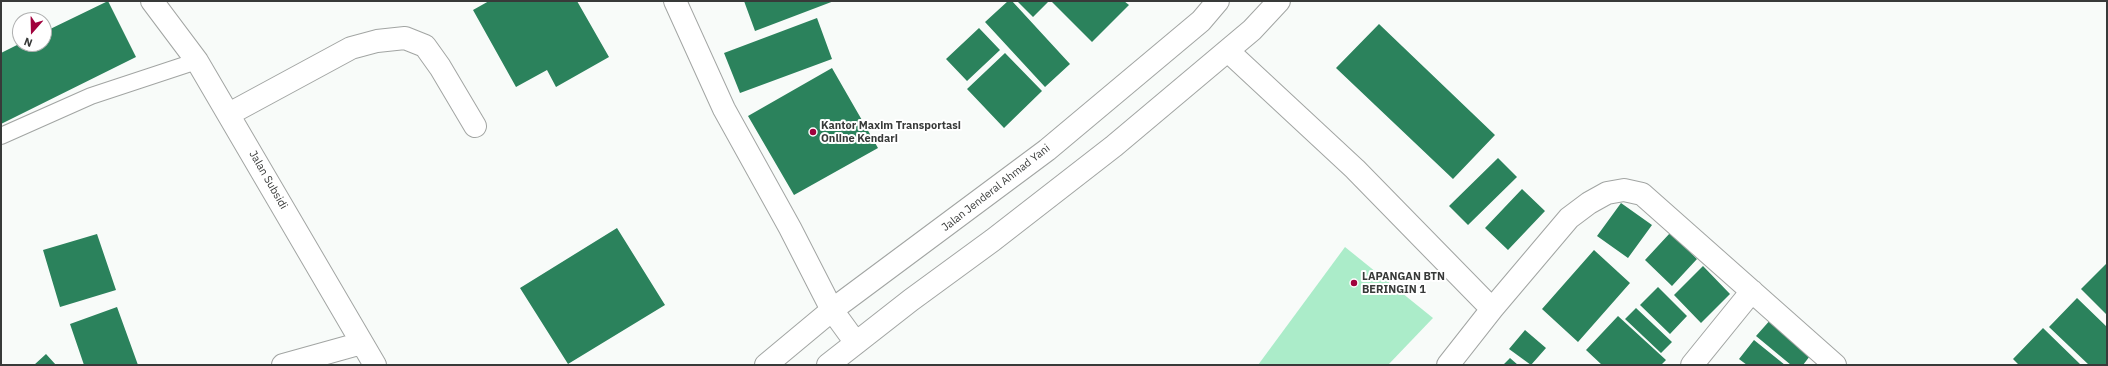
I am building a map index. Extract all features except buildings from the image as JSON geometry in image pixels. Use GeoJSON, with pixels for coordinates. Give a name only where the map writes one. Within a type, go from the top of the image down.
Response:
{"type":"FeatureCollection","features":[{"type":"Feature","properties":{"kind":"main road","name":"Jalan Subsidi"},"geometry":{"type":"LineString","coordinates":[[152,1],[197,61],[375,365]]}},
{"type":"Feature","properties":{"kind":"main road"},"geometry":{"type":"LineString","coordinates":[[675,1],[724,110],[790,228],[832,310],[856,343]]}},
{"type":"Feature","properties":{"kind":"main road","name":"Jalan Jenderal Ahmad Yani"},"geometry":{"type":"LineString","coordinates":[[766,365],[832,310],[889,270],[1046,150],[1201,21],[1218,1]]}},
{"type":"Feature","properties":{"kind":"main road"},"geometry":{"type":"LineString","coordinates":[[828,365],[1114,146],[1252,30],[1279,1]]}},
{"type":"Feature","properties":{"kind":"main road"},"geometry":{"type":"LineString","coordinates":[[229,114],[351,48],[377,41],[405,38],[425,46],[440,67],[475,126]]}},
{"type":"Feature","properties":{"kind":"main road"},"geometry":{"type":"LineString","coordinates":[[1228,51],[1354,169],[1492,309]]}},
{"type":"Feature","properties":{"kind":"main road"},"geometry":{"type":"LineString","coordinates":[[1448,365],[1492,309],[1569,218],[1589,202],[1607,193],[1624,190],[1642,194],[1835,365]]}},
{"type":"Feature","properties":{"kind":"main road"},"geometry":{"type":"LineString","coordinates":[[1692,365],[1752,290]]}},
{"type":"Feature","properties":{"kind":"main road"},"geometry":{"type":"LineString","coordinates":[[283,365],[362,343]]}},
{"type":"Feature","properties":{"kind":"lane"},"geometry":{"type":"LineString","coordinates":[[1,136],[91,96],[197,61]]}},
{"type":"Feature","properties":{"kind":"green space","name":"LAPANGAN BTN BERINGIN 1"},"geometry":{"type":"Polygon","coordinates":[[[1345,247],[1433,318],[1388,365],[1258,365],[1345,247]]]}},
{"type":"Feature","properties":{"kind":"place","name":"Kantor Maxim Transportasi Online Kendari"},"geometry":{"type":"Point","coordinates":[813,132]}},
{"type":"Feature","properties":{"kind":"place","name":"LAPANGAN BTN BERINGIN 1"},"geometry":{"type":"Point","coordinates":[1354,283]}}]}
